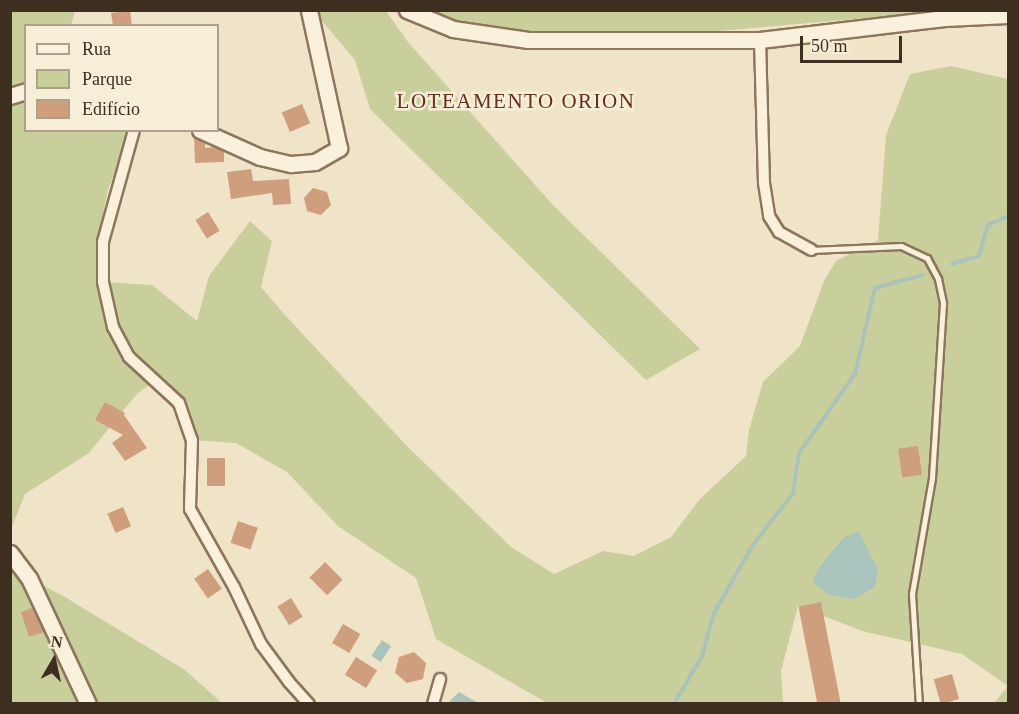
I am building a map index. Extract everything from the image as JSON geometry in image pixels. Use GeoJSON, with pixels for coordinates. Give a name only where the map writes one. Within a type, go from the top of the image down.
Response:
{"type":"FeatureCollection","features":[{"type":"Feature","properties":{"kind":"street"},"geometry":{"type":"LineString","coordinates":[[204,132],[260,157],[291,164],[315,162],[339,148],[309,10]]}},
{"type":"Feature","properties":{"kind":"street"},"geometry":{"type":"LineString","coordinates":[[407,10],[453,29],[528,40],[760,40],[945,18],[1008,15]]}},
{"type":"Feature","properties":{"kind":"street"},"geometry":{"type":"LineString","coordinates":[[760,40],[764,183],[769,216],[779,232],[811,250]]}},
{"type":"Feature","properties":{"kind":"street"},"geometry":{"type":"LineString","coordinates":[[133,132],[103,242],[103,282],[112,327],[129,357],[179,403],[192,440],[190,509],[234,587],[261,644],[309,704]]}},
{"type":"Feature","properties":{"kind":"street"},"geometry":{"type":"LineString","coordinates":[[10,552],[29,578],[88,704]]}},
{"type":"Feature","properties":{"kind":"street"},"geometry":{"type":"LineString","coordinates":[[433,704],[440,679]]}},
{"type":"Feature","properties":{"kind":"lane"},"geometry":{"type":"LineString","coordinates":[[811,250],[901,246],[927,258],[938,279],[943,303],[932,478],[912,594],[919,704]]}},
{"type":"Feature","properties":{"kind":"green space"},"geometry":{"type":"Polygon","coordinates":[[[11,11],[75,11],[71,24],[24,24],[24,132],[130,132],[108,190],[96,244],[103,282],[152,285],[197,321],[209,276],[250,221],[272,241],[261,287],[285,315],[406,445],[511,547],[554,574],[603,551],[634,556],[671,537],[700,499],[746,456],[749,430],[763,382],[800,346],[824,281],[836,261],[878,240],[886,135],[910,74],[951,66],[1008,79],[1008,686],[962,654],[862,631],[798,606],[781,671],[783,703],[547,703],[436,639],[416,578],[338,526],[287,472],[236,443],[192,440],[179,403],[154,381],[136,395],[89,453],[25,494],[11,529],[11,11]]]}},
{"type":"Feature","properties":{"kind":"green space"},"geometry":{"type":"Polygon","coordinates":[[[289,11],[386,11],[408,42],[553,205],[700,349],[646,380],[370,109],[355,60],[316,14],[289,11]]]}},
{"type":"Feature","properties":{"kind":"green space"},"geometry":{"type":"Polygon","coordinates":[[[392,11],[944,11],[528,48],[433,28],[392,11]]]}},
{"type":"Feature","properties":{"kind":"green space"},"geometry":{"type":"Polygon","coordinates":[[[10,553],[29,578],[65,597],[185,670],[222,703],[11,703],[10,553]]]}},
{"type":"Feature","properties":{"kind":"green space"},"geometry":{"type":"Polygon","coordinates":[[[1008,686],[1008,703],[994,703],[1008,686]]]}},
{"type":"Feature","properties":{"kind":"water"},"geometry":{"type":"Polygon","coordinates":[[[859,531],[878,570],[875,587],[854,599],[828,594],[813,582],[818,569],[843,538],[859,531]]]}},
{"type":"Feature","properties":{"kind":"water"},"geometry":{"type":"Polygon","coordinates":[[[382,640],[391,646],[380,662],[371,656],[382,640]]]}},
{"type":"Feature","properties":{"kind":"water"},"geometry":{"type":"Polygon","coordinates":[[[459,692],[478,703],[448,703],[459,692]]]}},
{"type":"Feature","properties":{"kind":"building"},"geometry":{"type":"Polygon","coordinates":[[[130,10],[132,24],[113,24],[111,13],[130,10]]]}},
{"type":"Feature","properties":{"kind":"building"},"geometry":{"type":"Polygon","coordinates":[[[302,104],[310,123],[290,132],[282,113],[302,104]]]}},
{"type":"Feature","properties":{"kind":"building"},"geometry":{"type":"Polygon","coordinates":[[[194,137],[205,143],[205,148],[214,147],[224,151],[224,162],[195,163],[194,137]]]}},
{"type":"Feature","properties":{"kind":"building"},"geometry":{"type":"Polygon","coordinates":[[[251,169],[253,181],[289,179],[291,204],[273,205],[272,193],[231,199],[227,172],[251,169]]]}},
{"type":"Feature","properties":{"kind":"building"},"geometry":{"type":"Polygon","coordinates":[[[313,188],[327,192],[331,205],[321,215],[307,211],[304,198],[313,188]]]}},
{"type":"Feature","properties":{"kind":"building"},"geometry":{"type":"Polygon","coordinates":[[[208,212],[220,231],[207,239],[195,220],[208,212]]]}},
{"type":"Feature","properties":{"kind":"building"},"geometry":{"type":"Polygon","coordinates":[[[105,402],[125,413],[124,415],[147,448],[125,461],[112,443],[123,435],[95,420],[105,402]]]}},
{"type":"Feature","properties":{"kind":"building"},"geometry":{"type":"Polygon","coordinates":[[[918,446],[922,475],[902,478],[898,449],[918,446]]]}},
{"type":"Feature","properties":{"kind":"building"},"geometry":{"type":"Polygon","coordinates":[[[207,458],[225,458],[225,486],[207,486],[207,458]]]}},
{"type":"Feature","properties":{"kind":"building"},"geometry":{"type":"Polygon","coordinates":[[[123,507],[131,526],[116,533],[107,514],[123,507]]]}},
{"type":"Feature","properties":{"kind":"building"},"geometry":{"type":"Polygon","coordinates":[[[238,521],[258,528],[250,550],[231,543],[238,521]]]}},
{"type":"Feature","properties":{"kind":"building"},"geometry":{"type":"Polygon","coordinates":[[[325,562],[343,580],[327,595],[309,578],[325,562]]]}},
{"type":"Feature","properties":{"kind":"building"},"geometry":{"type":"Polygon","coordinates":[[[208,569],[222,589],[208,598],[194,579],[208,569]]]}},
{"type":"Feature","properties":{"kind":"building"},"geometry":{"type":"Polygon","coordinates":[[[291,598],[303,617],[289,625],[277,606],[291,598]]]}},
{"type":"Feature","properties":{"kind":"building"},"geometry":{"type":"Polygon","coordinates":[[[821,602],[841,704],[817,704],[798,606],[821,602]]]}},
{"type":"Feature","properties":{"kind":"building"},"geometry":{"type":"Polygon","coordinates":[[[32,608],[44,632],[29,637],[21,612],[32,608]]]}},
{"type":"Feature","properties":{"kind":"building"},"geometry":{"type":"Polygon","coordinates":[[[343,624],[360,634],[349,653],[332,643],[343,624]]]}},
{"type":"Feature","properties":{"kind":"building"},"geometry":{"type":"Polygon","coordinates":[[[414,652],[426,663],[423,679],[407,683],[395,673],[399,657],[414,652]]]}},
{"type":"Feature","properties":{"kind":"building"},"geometry":{"type":"Polygon","coordinates":[[[356,657],[377,670],[366,688],[345,675],[356,657]]]}},
{"type":"Feature","properties":{"kind":"building"},"geometry":{"type":"Polygon","coordinates":[[[952,674],[959,699],[941,704],[934,679],[952,674]]]}},
{"type":"Feature","properties":{"kind":"waterway"},"geometry":{"type":"LineString","coordinates":[[952,264],[979,256],[988,225],[1008,216]]}},
{"type":"Feature","properties":{"kind":"waterway"},"geometry":{"type":"LineString","coordinates":[[674,704],[702,656],[714,613],[753,545],[793,493],[799,453],[855,374],[875,288],[923,275]]}},
{"type":"Feature","properties":{"kind":"district","name":"LOTEAMENTO ORION"},"geometry":{"type":"Point","coordinates":[516,101]}}]}
